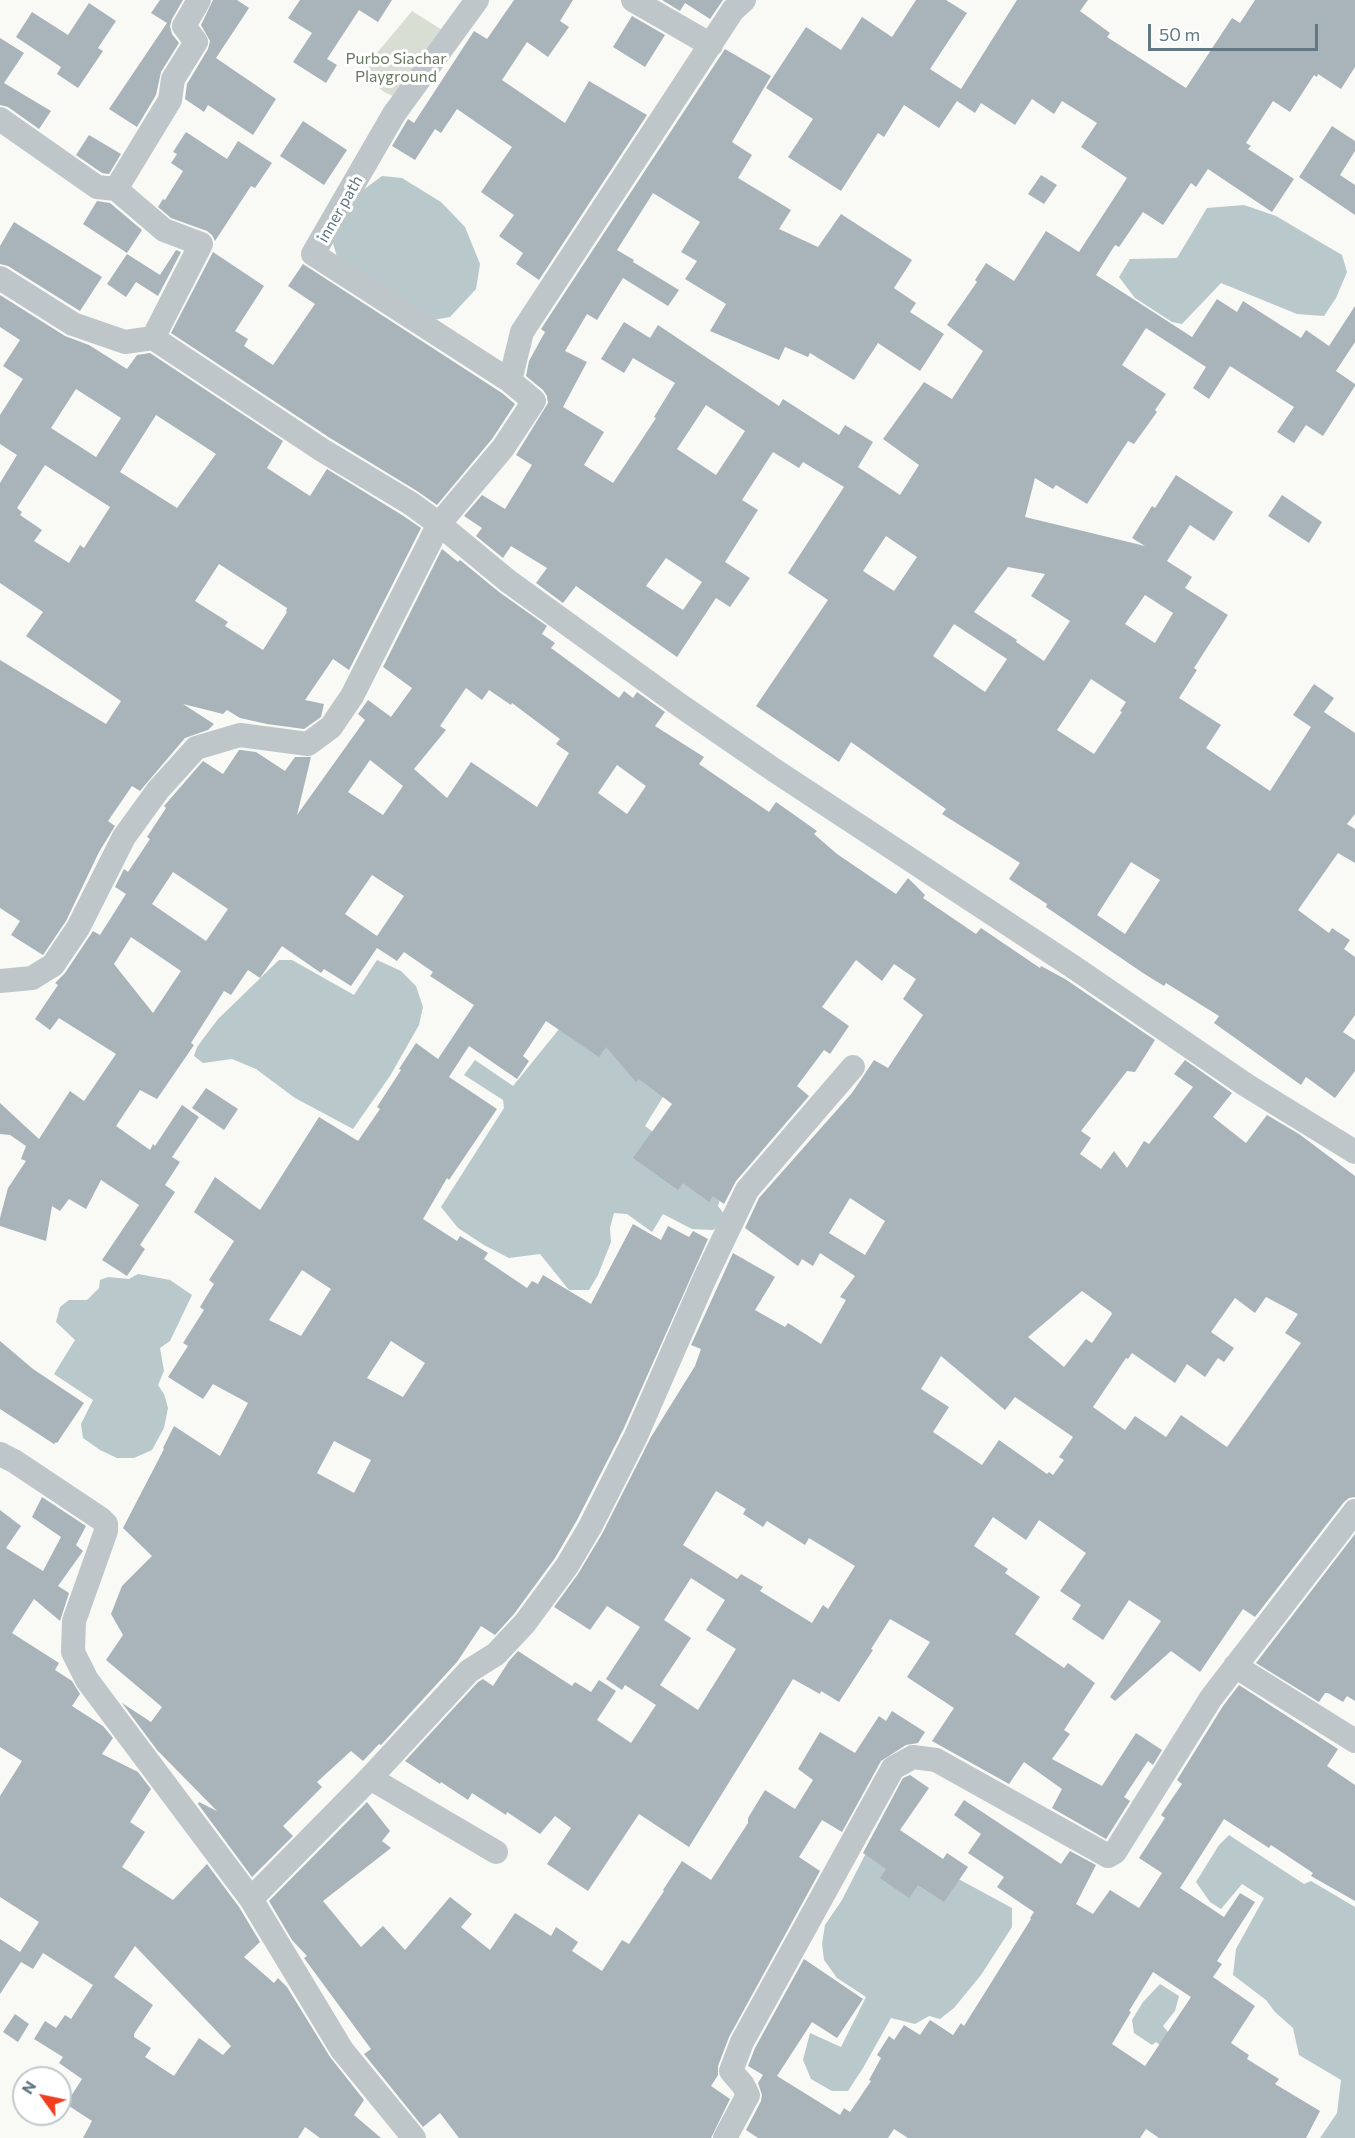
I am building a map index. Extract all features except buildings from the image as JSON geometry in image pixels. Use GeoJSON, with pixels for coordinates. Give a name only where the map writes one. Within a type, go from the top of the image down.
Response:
{"type":"FeatureCollection","features":[{"type":"Feature","properties":{"kind":"street"},"geometry":{"type":"LineString","coordinates":[[116,189],[170,100],[172,79],[196,42],[184,26],[199,0]]}},
{"type":"Feature","properties":{"kind":"street","name":"inner path"},"geometry":{"type":"LineString","coordinates":[[477,0],[394,114],[313,254],[510,381]]}},
{"type":"Feature","properties":{"kind":"street"},"geometry":{"type":"LineString","coordinates":[[633,0],[711,45]]}},
{"type":"Feature","properties":{"kind":"street"},"geometry":{"type":"LineString","coordinates":[[0,981],[32,978],[53,965],[78,928],[124,837],[158,790],[196,748],[240,735],[308,744],[331,727],[351,696],[439,524],[503,448],[534,401],[510,381],[522,332],[733,10],[744,0]]}},
{"type":"Feature","properties":{"kind":"street"},"geometry":{"type":"LineString","coordinates":[[0,119],[97,187],[116,189],[164,230],[201,244],[153,338]]}},
{"type":"Feature","properties":{"kind":"street"},"geometry":{"type":"LineString","coordinates":[[0,278],[73,324],[125,342],[153,338],[322,450],[410,502],[508,581],[756,758],[1072,966],[1246,1085],[1355,1152]]}},
{"type":"Feature","properties":{"kind":"street"},"geometry":{"type":"LineString","coordinates":[[251,1899],[370,1778],[469,1671],[496,1654],[525,1623],[567,1566],[591,1527],[636,1436],[704,1280],[747,1190],[853,1067]]}},
{"type":"Feature","properties":{"kind":"street"},"geometry":{"type":"LineString","coordinates":[[0,1454],[15,1461],[106,1524],[106,1531],[74,1621],[73,1652],[87,1680],[251,1899],[342,2050],[414,2138]]}},
{"type":"Feature","properties":{"kind":"street"},"geometry":{"type":"LineString","coordinates":[[725,2138],[748,2095],[731,2071],[742,2042],[893,1768],[912,1757],[936,1760],[1108,1856],[1115,1852],[1198,1718],[1235,1666],[1355,1511]]}},
{"type":"Feature","properties":{"kind":"street"},"geometry":{"type":"LineString","coordinates":[[1235,1666],[1355,1741]]}},
{"type":"Feature","properties":{"kind":"street"},"geometry":{"type":"LineString","coordinates":[[370,1778],[496,1852]]}},
{"type":"Feature","properties":{"kind":"green space","name":"Purbo Siachar Playground"},"geometry":{"type":"Polygon","coordinates":[[[412,11],[450,35],[404,101],[384,92],[361,72],[412,11]]]}},
{"type":"Feature","properties":{"kind":"shaded area"},"geometry":{"type":"Polygon","coordinates":[[[382,176],[402,178],[441,202],[465,227],[480,264],[476,289],[450,317],[433,320],[337,257],[333,243],[359,193],[382,176]]]}},
{"type":"Feature","properties":{"kind":"shaded area"},"geometry":{"type":"Polygon","coordinates":[[[1244,205],[1276,216],[1342,255],[1347,272],[1336,298],[1324,316],[1297,314],[1221,283],[1182,324],[1172,322],[1135,298],[1119,277],[1130,259],[1177,258],[1207,208],[1244,205]]]}},
{"type":"Feature","properties":{"kind":"shaded area"},"geometry":{"type":"Polygon","coordinates":[[[279,960],[292,960],[354,995],[377,960],[401,971],[416,986],[423,1007],[419,1025],[390,1076],[353,1129],[295,1098],[256,1069],[232,1059],[203,1063],[194,1056],[197,1047],[218,1019],[279,960]]]}},
{"type":"Feature","properties":{"kind":"shaded area"},"geometry":{"type":"Polygon","coordinates":[[[568,1018],[674,1079],[645,1126],[724,1184],[718,1206],[724,1214],[724,1222],[713,1230],[692,1229],[663,1214],[652,1232],[627,1214],[614,1213],[610,1228],[611,1242],[598,1275],[589,1290],[569,1290],[540,1254],[509,1258],[484,1245],[458,1228],[441,1207],[504,1108],[503,1100],[464,1075],[475,1060],[513,1086],[568,1018]]]}},
{"type":"Feature","properties":{"kind":"shaded area"},"geometry":{"type":"Polygon","coordinates":[[[138,1274],[170,1280],[192,1295],[170,1341],[160,1348],[164,1371],[158,1385],[164,1394],[168,1408],[164,1428],[152,1450],[134,1458],[117,1458],[83,1438],[81,1424],[93,1400],[54,1374],[75,1340],[56,1322],[60,1307],[69,1300],[87,1300],[99,1288],[100,1280],[108,1277],[129,1279],[138,1274]]]}},
{"type":"Feature","properties":{"kind":"shaded area"},"geometry":{"type":"Polygon","coordinates":[[[1229,1835],[1304,1884],[1311,1881],[1355,1907],[1355,2138],[1320,2138],[1337,2113],[1341,2080],[1299,2055],[1293,2028],[1275,2012],[1266,2000],[1233,1975],[1236,1949],[1264,1898],[1242,1884],[1221,1909],[1210,1902],[1196,1882],[1219,1845],[1229,1835]]]}},
{"type":"Feature","properties":{"kind":"shaded area"},"geometry":{"type":"Polygon","coordinates":[[[868,1849],[940,1869],[1012,1908],[1012,1927],[981,1975],[954,2008],[940,2019],[929,2016],[915,2024],[891,2018],[848,2091],[832,2091],[811,2079],[803,2060],[810,2033],[841,2047],[866,1997],[837,1978],[824,1960],[822,1944],[825,1925],[842,1900],[868,1849]]]}},
{"type":"Feature","properties":{"kind":"shaded area"},"geometry":{"type":"Polygon","coordinates":[[[1160,1984],[1179,1996],[1175,2011],[1163,2026],[1168,2032],[1165,2049],[1156,2042],[1152,2045],[1134,2033],[1132,2020],[1143,2002],[1160,1984]]]}}]}
